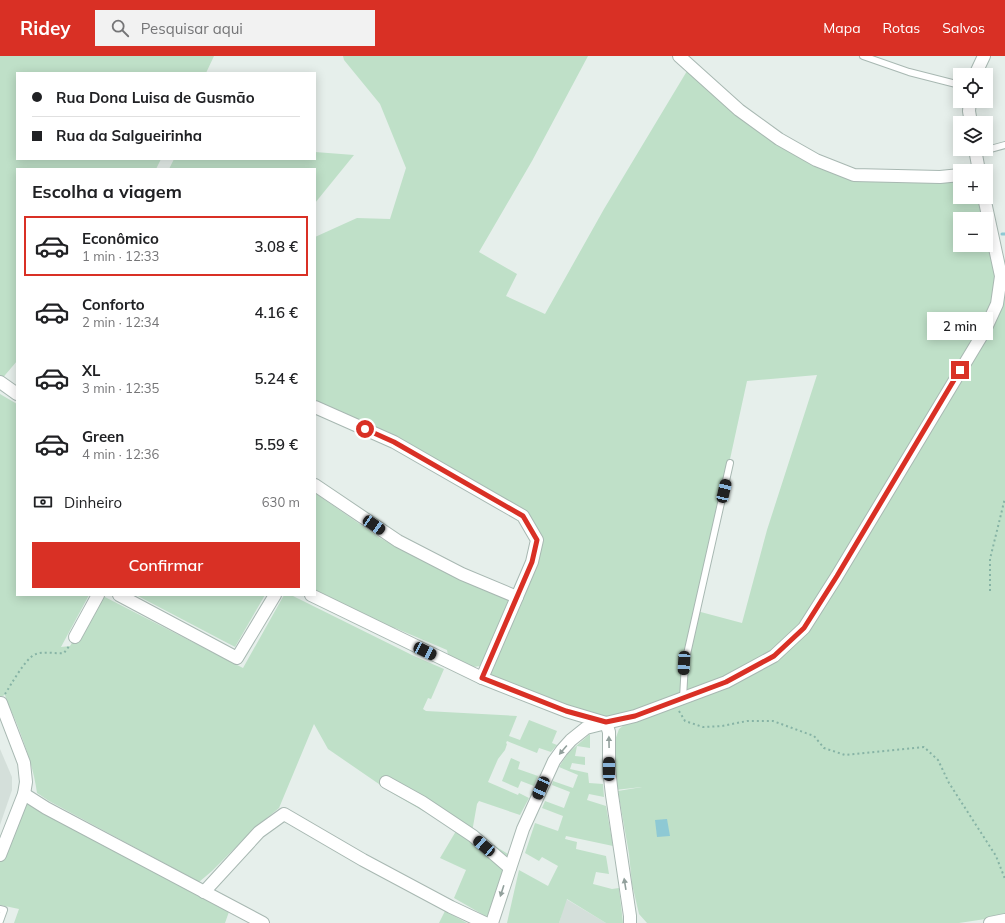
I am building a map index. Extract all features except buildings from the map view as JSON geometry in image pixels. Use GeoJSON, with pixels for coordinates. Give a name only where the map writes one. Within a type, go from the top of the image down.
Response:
{"type":"FeatureCollection","features":[{"type":"Feature","properties":{"kind":"street"},"geometry":{"type":"LineString","coordinates":[[679,56],[739,110],[779,139],[816,160],[854,175],[953,176]]}},
{"type":"Feature","properties":{"kind":"street"},"geometry":{"type":"LineString","coordinates":[[978,68],[984,56]]}},
{"type":"Feature","properties":{"kind":"street"},"geometry":{"type":"LineString","coordinates":[[492,923],[524,827],[554,761],[571,740],[586,728],[635,716],[726,682],[774,656],[804,628],[845,563],[984,330],[997,304],[1001,276],[986,204]]}},
{"type":"Feature","properties":{"kind":"street"},"geometry":{"type":"LineString","coordinates":[[0,382],[16,393]]}},
{"type":"Feature","properties":{"kind":"street"},"geometry":{"type":"LineString","coordinates":[[316,407],[394,442],[523,516],[537,540],[532,562],[482,678]]}},
{"type":"Feature","properties":{"kind":"street"},"geometry":{"type":"LineString","coordinates":[[316,486],[398,541],[462,574],[517,597]]}},
{"type":"Feature","properties":{"kind":"street"},"geometry":{"type":"LineString","coordinates":[[74,637],[97,596]]}},
{"type":"Feature","properties":{"kind":"street"},"geometry":{"type":"LineString","coordinates":[[121,596],[238,658],[274,596]]}},
{"type":"Feature","properties":{"kind":"street"},"geometry":{"type":"LineString","coordinates":[[313,596],[482,678],[566,711],[606,722]]}},
{"type":"Feature","properties":{"kind":"street"},"geometry":{"type":"LineString","coordinates":[[0,855],[24,794],[26,782],[24,763],[1,703]]}},
{"type":"Feature","properties":{"kind":"street"},"geometry":{"type":"LineString","coordinates":[[606,722],[609,732],[609,769],[612,795],[632,920]]}},
{"type":"Feature","properties":{"kind":"street"},"geometry":{"type":"LineString","coordinates":[[386,782],[422,802],[473,836],[510,868]]}},
{"type":"Feature","properties":{"kind":"street"},"geometry":{"type":"LineString","coordinates":[[24,794],[46,808],[263,923]]}},
{"type":"Feature","properties":{"kind":"street"},"geometry":{"type":"LineString","coordinates":[[204,892],[259,832],[284,814],[370,864],[451,907],[485,923]]}},
{"type":"Feature","properties":{"kind":"street"},"geometry":{"type":"LineString","coordinates":[[990,923],[1005,920]]}},
{"type":"Feature","properties":{"kind":"lane"},"geometry":{"type":"LineString","coordinates":[[863,56],[909,72],[953,83]]}},
{"type":"Feature","properties":{"kind":"lane"},"geometry":{"type":"LineString","coordinates":[[993,147],[1005,145]]}},
{"type":"Feature","properties":{"kind":"lane"},"geometry":{"type":"LineString","coordinates":[[678,700],[684,663],[730,463]]}},
{"type":"Feature","properties":{"kind":"lane"},"geometry":{"type":"LineString","coordinates":[[0,909],[4,910],[0,921]]}},
{"type":"Feature","properties":{"kind":"path"},"geometry":{"type":"LineString","coordinates":[[990,591],[990,559],[1005,498]]}},
{"type":"Feature","properties":{"kind":"path"},"geometry":{"type":"LineString","coordinates":[[1,703],[15,678],[28,660],[35,654],[47,652],[57,654],[64,653],[74,637]]}},
{"type":"Feature","properties":{"kind":"path"},"geometry":{"type":"LineString","coordinates":[[678,700],[685,721],[703,727],[722,726],[747,721],[773,721],[814,736],[824,748],[845,755],[924,747],[938,760],[949,782],[996,856],[1005,879]]}},
{"type":"Feature","properties":{"kind":"shaded area"},"geometry":{"type":"Polygon","coordinates":[[[0,749],[12,777],[12,790],[0,825],[0,749]]]}},
{"type":"Feature","properties":{"kind":"shaded area"},"geometry":{"type":"Polygon","coordinates":[[[566,899],[606,923],[559,923],[566,899]]]}},
{"type":"Feature","properties":{"kind":"green space"},"geometry":{"type":"Polygon","coordinates":[[[0,56],[214,56],[206,72],[16,72],[16,160],[160,160],[156,168],[16,168],[16,362],[0,381],[0,56]]]}},
{"type":"Feature","properties":{"kind":"green space"},"geometry":{"type":"Polygon","coordinates":[[[343,56],[588,56],[532,161],[479,252],[517,274],[506,296],[545,314],[604,209],[690,66],[739,110],[854,175],[953,175],[953,204],[986,204],[987,212],[953,212],[953,252],[993,252],[993,238],[1005,261],[1005,916],[959,923],[647,923],[639,914],[632,884],[629,854],[618,791],[642,787],[615,790],[614,743],[619,729],[624,725],[485,678],[537,540],[523,516],[316,408],[316,237],[357,218],[390,219],[406,168],[380,104],[344,60],[343,56]],[[817,375],[747,381],[697,611],[742,623],[767,530],[817,375]]]}},
{"type":"Feature","properties":{"kind":"green space"},"geometry":{"type":"Polygon","coordinates":[[[316,152],[354,155],[316,202],[316,168],[170,168],[174,160],[316,160],[316,152]]]}},
{"type":"Feature","properties":{"kind":"green space"},"geometry":{"type":"Polygon","coordinates":[[[0,394],[16,403],[16,596],[88,596],[61,647],[70,646],[103,596],[243,668],[283,596],[293,596],[414,656],[444,669],[431,699],[428,698],[423,709],[426,711],[517,716],[509,736],[520,740],[529,720],[557,731],[552,743],[557,745],[551,752],[539,748],[537,753],[507,741],[505,750],[498,759],[488,782],[518,795],[519,793],[529,798],[520,815],[479,801],[477,804],[472,832],[508,854],[487,917],[454,898],[466,870],[440,858],[459,826],[423,811],[392,793],[328,749],[314,724],[279,808],[256,827],[199,882],[49,801],[37,793],[34,776],[24,743],[5,695],[0,697],[0,394]]]}},
{"type":"Feature","properties":{"kind":"green space"},"geometry":{"type":"Polygon","coordinates":[[[316,494],[380,538],[415,556],[515,598],[481,666],[473,667],[448,655],[447,650],[395,628],[391,629],[316,592],[316,494]]]}},
{"type":"Feature","properties":{"kind":"green space"},"geometry":{"type":"Polygon","coordinates":[[[138,596],[264,596],[235,647],[138,596]]]}},
{"type":"Feature","properties":{"kind":"green space"},"geometry":{"type":"Polygon","coordinates":[[[590,734],[590,748],[577,746],[575,756],[585,757],[585,765],[572,763],[570,769],[588,773],[589,783],[603,784],[604,797],[589,794],[587,800],[606,806],[613,846],[566,836],[565,839],[577,842],[576,849],[606,856],[609,874],[596,872],[593,884],[612,889],[619,888],[623,923],[606,923],[567,899],[559,923],[507,923],[519,870],[548,886],[558,866],[542,857],[539,861],[525,853],[535,823],[558,831],[563,816],[542,808],[545,801],[564,808],[570,792],[552,785],[553,781],[573,788],[578,775],[559,767],[568,753],[590,734]]]}},
{"type":"Feature","properties":{"kind":"green space"},"geometry":{"type":"Polygon","coordinates":[[[511,758],[520,762],[518,769],[538,776],[534,786],[521,781],[518,788],[502,781],[511,758]]]}},
{"type":"Feature","properties":{"kind":"green space"},"geometry":{"type":"Polygon","coordinates":[[[24,794],[231,906],[225,923],[14,923],[19,909],[0,905],[0,859],[24,794]]]}},
{"type":"Feature","properties":{"kind":"green space"},"geometry":{"type":"Polygon","coordinates":[[[445,911],[467,923],[439,923],[445,911]]]}},
{"type":"Feature","properties":{"kind":"water"},"geometry":{"type":"Polygon","coordinates":[[[667,819],[670,836],[657,837],[655,820],[667,819]]]}},
{"type":"Feature","properties":{"kind":"route"},"geometry":{"type":"LineString","coordinates":[[365,429],[394,442],[523,516],[537,540],[532,562],[482,678],[566,711],[606,722],[635,716],[726,682],[774,656],[804,628],[837,576],[960,370]]}}]}
